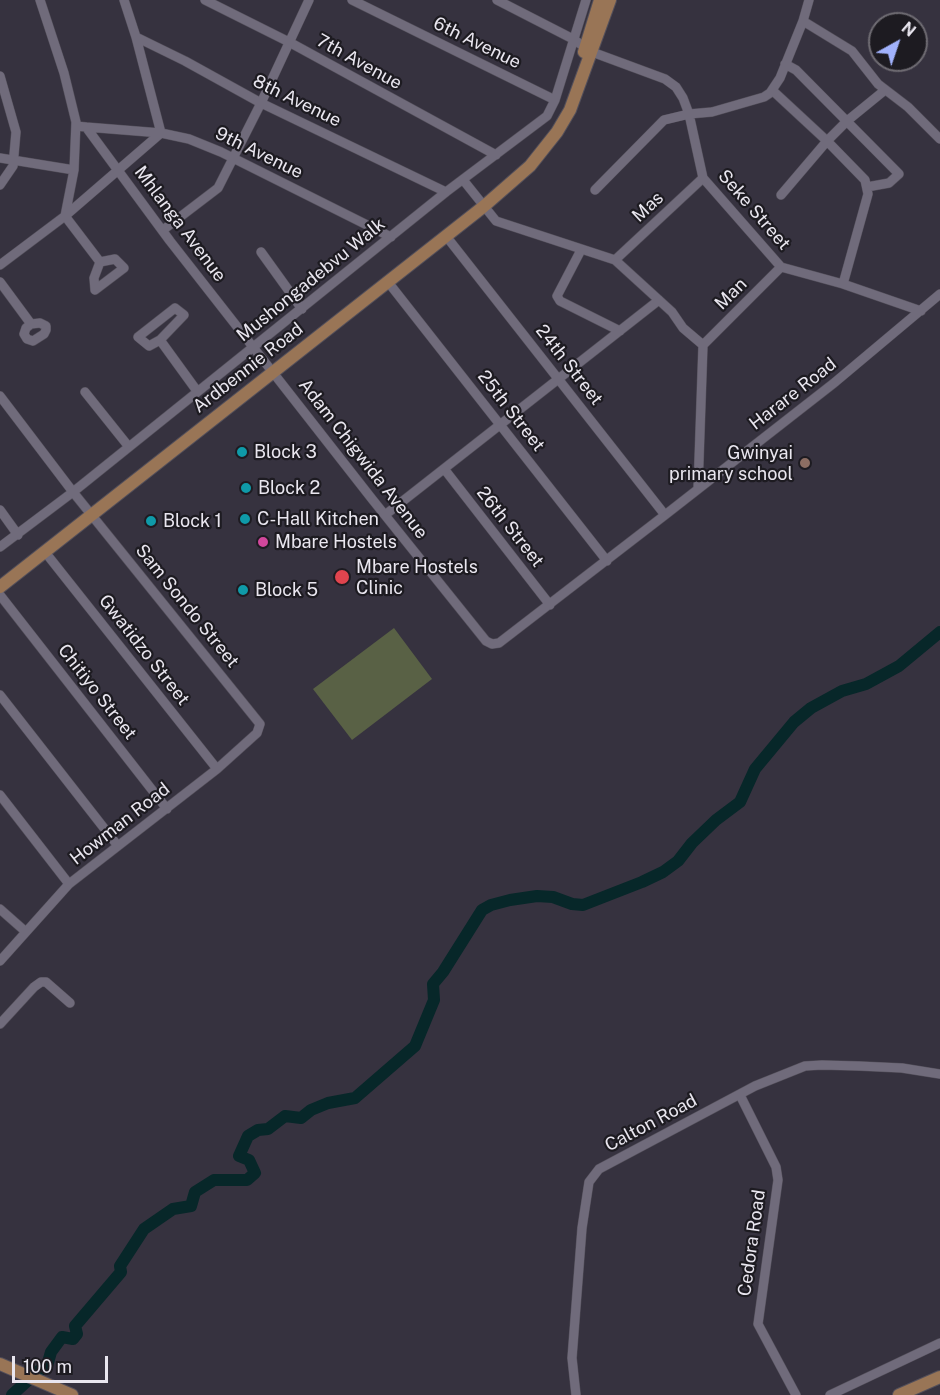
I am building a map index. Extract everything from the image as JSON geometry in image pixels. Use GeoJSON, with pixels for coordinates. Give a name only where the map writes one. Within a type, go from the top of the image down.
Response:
{"type":"FeatureCollection","features":[{"type":"Feature","properties":{"kind":"main road","name":"Ardbennie Road"},"geometry":{"type":"LineString","coordinates":[[0,587],[483,207],[530,166],[557,132],[576,96],[600,0]]}},
{"type":"Feature","properties":{"kind":"main road","name":"Ardbennie Road"},"geometry":{"type":"LineString","coordinates":[[589,50],[610,0]]}},
{"type":"Feature","properties":{"kind":"main road"},"geometry":{"type":"LineString","coordinates":[[5,1366],[72,1395]]}},
{"type":"Feature","properties":{"kind":"main road"},"geometry":{"type":"LineString","coordinates":[[899,1395],[940,1377]]}},
{"type":"Feature","properties":{"kind":"street","name":"Mhlanga Avenue"},"geometry":{"type":"LineString","coordinates":[[40,0],[81,127],[119,171],[254,348]]}},
{"type":"Feature","properties":{"kind":"street"},"geometry":{"type":"LineString","coordinates":[[0,265],[65,216],[161,133],[124,0]]}},
{"type":"Feature","properties":{"kind":"street","name":"7th Avenue"},"geometry":{"type":"LineString","coordinates":[[205,0],[289,42],[496,155]]}},
{"type":"Feature","properties":{"kind":"street"},"geometry":{"type":"LineString","coordinates":[[163,230],[216,190],[261,103],[309,0]]}},
{"type":"Feature","properties":{"kind":"street","name":"6th Avenue"},"geometry":{"type":"LineString","coordinates":[[352,0],[555,100]]}},
{"type":"Feature","properties":{"kind":"street","name":"Seke Street"},"geometry":{"type":"LineString","coordinates":[[497,0],[573,39],[589,50],[669,81],[680,91],[689,114],[703,178],[782,267],[843,284],[921,311]]}},
{"type":"Feature","properties":{"kind":"street","name":"Mushongadebvu Walk"},"geometry":{"type":"LineString","coordinates":[[0,548],[254,348],[446,192],[547,116],[555,100],[586,0]]}},
{"type":"Feature","properties":{"kind":"street"},"geometry":{"type":"LineString","coordinates":[[595,190],[664,120],[711,112],[764,97],[772,90],[780,78],[803,21],[808,0]]}},
{"type":"Feature","properties":{"kind":"street"},"geometry":{"type":"LineString","coordinates":[[803,21],[852,51],[873,79],[908,107],[940,139]]}},
{"type":"Feature","properties":{"kind":"street","name":"8th Avenue"},"geometry":{"type":"LineString","coordinates":[[136,37],[261,103],[446,192]]}},
{"type":"Feature","properties":{"kind":"street"},"geometry":{"type":"LineString","coordinates":[[785,64],[796,70],[898,174],[889,183],[867,187]]}},
{"type":"Feature","properties":{"kind":"street"},"geometry":{"type":"LineString","coordinates":[[0,76],[16,129],[14,162],[8,176],[0,185]]}},
{"type":"Feature","properties":{"kind":"street"},"geometry":{"type":"LineString","coordinates":[[772,90],[863,177],[867,187],[868,194],[843,284]]}},
{"type":"Feature","properties":{"kind":"street"},"geometry":{"type":"LineString","coordinates":[[781,195],[827,141],[847,121],[885,90]]}},
{"type":"Feature","properties":{"kind":"street","name":"Mhlanga Avenue"},"geometry":{"type":"LineString","coordinates":[[65,216],[70,200],[81,127]]}},
{"type":"Feature","properties":{"kind":"street","name":"9th Avenue"},"geometry":{"type":"LineString","coordinates":[[81,127],[161,133],[189,139],[233,158],[391,237]]}},
{"type":"Feature","properties":{"kind":"street"},"geometry":{"type":"LineString","coordinates":[[0,158],[74,170]]}},
{"type":"Feature","properties":{"kind":"street","name":"Mas"},"geometry":{"type":"LineString","coordinates":[[615,260],[703,178]]}},
{"type":"Feature","properties":{"kind":"street"},"geometry":{"type":"LineString","coordinates":[[464,180],[496,221],[615,260],[672,312],[683,328],[703,345],[698,489]]}},
{"type":"Feature","properties":{"kind":"street"},"geometry":{"type":"LineString","coordinates":[[65,216],[100,262]]}},
{"type":"Feature","properties":{"kind":"street","name":"24th Street"},"geometry":{"type":"LineString","coordinates":[[446,236],[665,515]]}},
{"type":"Feature","properties":{"kind":"street"},"geometry":{"type":"LineString","coordinates":[[581,250],[556,296],[560,301],[620,331]]}},
{"type":"Feature","properties":{"kind":"street"},"geometry":{"type":"LineString","coordinates":[[261,252],[302,309]]}},
{"type":"Feature","properties":{"kind":"street","name":"Man"},"geometry":{"type":"LineString","coordinates":[[703,345],[782,267]]}},
{"type":"Feature","properties":{"kind":"street"},"geometry":{"type":"LineString","coordinates":[[0,282],[32,324]]}},
{"type":"Feature","properties":{"kind":"street","name":"25th Street"},"geometry":{"type":"LineString","coordinates":[[388,282],[607,561]]}},
{"type":"Feature","properties":{"kind":"street","name":"Harare Road"},"geometry":{"type":"LineString","coordinates":[[492,644],[500,643],[607,561],[834,383],[940,294]]}},
{"type":"Feature","properties":{"kind":"street"},"geometry":{"type":"LineString","coordinates":[[385,515],[659,300]]}},
{"type":"Feature","properties":{"kind":"street"},"geometry":{"type":"LineString","coordinates":[[177,308],[184,315],[160,340],[149,346],[138,337],[177,308]]}},
{"type":"Feature","properties":{"kind":"street"},"geometry":{"type":"LineString","coordinates":[[160,340],[197,391]]}},
{"type":"Feature","properties":{"kind":"street","name":"Adam Chigwida Avenue"},"geometry":{"type":"LineString","coordinates":[[254,348],[486,641],[492,644]]}},
{"type":"Feature","properties":{"kind":"street"},"geometry":{"type":"LineString","coordinates":[[85,392],[129,447]]}},
{"type":"Feature","properties":{"kind":"street","name":"Sam Sondo Street"},"geometry":{"type":"LineString","coordinates":[[0,396],[73,492],[256,719]]}},
{"type":"Feature","properties":{"kind":"street","name":"26th Street"},"geometry":{"type":"LineString","coordinates":[[445,470],[550,605]]}},
{"type":"Feature","properties":{"kind":"street"},"geometry":{"type":"LineString","coordinates":[[0,510],[18,535]]}},
{"type":"Feature","properties":{"kind":"street","name":"Gwatidzo Street"},"geometry":{"type":"LineString","coordinates":[[45,552],[216,770]]}},
{"type":"Feature","properties":{"kind":"street","name":"Chitiyo Street"},"geometry":{"type":"LineString","coordinates":[[0,596],[167,809]]}},
{"type":"Feature","properties":{"kind":"street"},"geometry":{"type":"LineString","coordinates":[[0,695],[118,846]]}},
{"type":"Feature","properties":{"kind":"street","name":"Howman Road"},"geometry":{"type":"LineString","coordinates":[[0,961],[69,884],[216,770],[257,733],[260,724],[256,719]]}},
{"type":"Feature","properties":{"kind":"street"},"geometry":{"type":"LineString","coordinates":[[0,795],[69,884]]}},
{"type":"Feature","properties":{"kind":"street"},"geometry":{"type":"LineString","coordinates":[[0,909],[26,932]]}},
{"type":"Feature","properties":{"kind":"street"},"geometry":{"type":"LineString","coordinates":[[0,1024],[41,982],[46,982],[70,1003]]}},
{"type":"Feature","properties":{"kind":"street","name":"Calton Road"},"geometry":{"type":"LineString","coordinates":[[576,1395],[572,1358],[582,1228],[589,1182],[598,1169],[755,1086],[805,1066],[902,1068],[940,1074]]}},
{"type":"Feature","properties":{"kind":"street","name":"Cedora Road"},"geometry":{"type":"LineString","coordinates":[[740,1095],[776,1167],[778,1180],[758,1324],[796,1395]]}},
{"type":"Feature","properties":{"kind":"street"},"geometry":{"type":"LineString","coordinates":[[830,1395],[940,1343]]}},
{"type":"Feature","properties":{"kind":"green space"},"geometry":{"type":"Polygon","coordinates":[[[394,628],[432,679],[352,740],[313,689],[394,628]]]}},
{"type":"Feature","properties":{"kind":"waterway"},"geometry":{"type":"LineString","coordinates":[[12,1395],[47,1366],[51,1352],[62,1337],[73,1339],[77,1334],[75,1326],[121,1272],[120,1266],[144,1229],[173,1209],[191,1206],[195,1192],[214,1180],[247,1180],[255,1173],[249,1160],[239,1156],[248,1136],[258,1130],[268,1129],[285,1116],[301,1118],[311,1110],[328,1103],[355,1098],[415,1046],[434,1000],[433,984],[482,910],[510,900],[537,896],[553,897],[572,904],[583,905],[663,872],[678,861],[692,843],[716,820],[740,802],[755,769],[794,722],[811,708],[842,691],[866,684],[899,666],[940,632]]}},
{"type":"Feature","properties":{"kind":"place","name":"Block 3"},"geometry":{"type":"Point","coordinates":[242,452]}},
{"type":"Feature","properties":{"kind":"place","name":"Gwinyai primary school"},"geometry":{"type":"Point","coordinates":[805,463]}},
{"type":"Feature","properties":{"kind":"place","name":"Block 2"},"geometry":{"type":"Point","coordinates":[246,488]}},
{"type":"Feature","properties":{"kind":"place","name":"C-Hall Kitchen"},"geometry":{"type":"Point","coordinates":[245,519]}},
{"type":"Feature","properties":{"kind":"place","name":"Block 1"},"geometry":{"type":"Point","coordinates":[151,521]}},
{"type":"Feature","properties":{"kind":"place","name":"Mbare Hostels"},"geometry":{"type":"Point","coordinates":[263,542]}},
{"type":"Feature","properties":{"kind":"place","name":"Mbare Hostels Clinic"},"geometry":{"type":"Point","coordinates":[342,577]}},
{"type":"Feature","properties":{"kind":"place","name":"Block 5"},"geometry":{"type":"Point","coordinates":[243,590]}}]}
